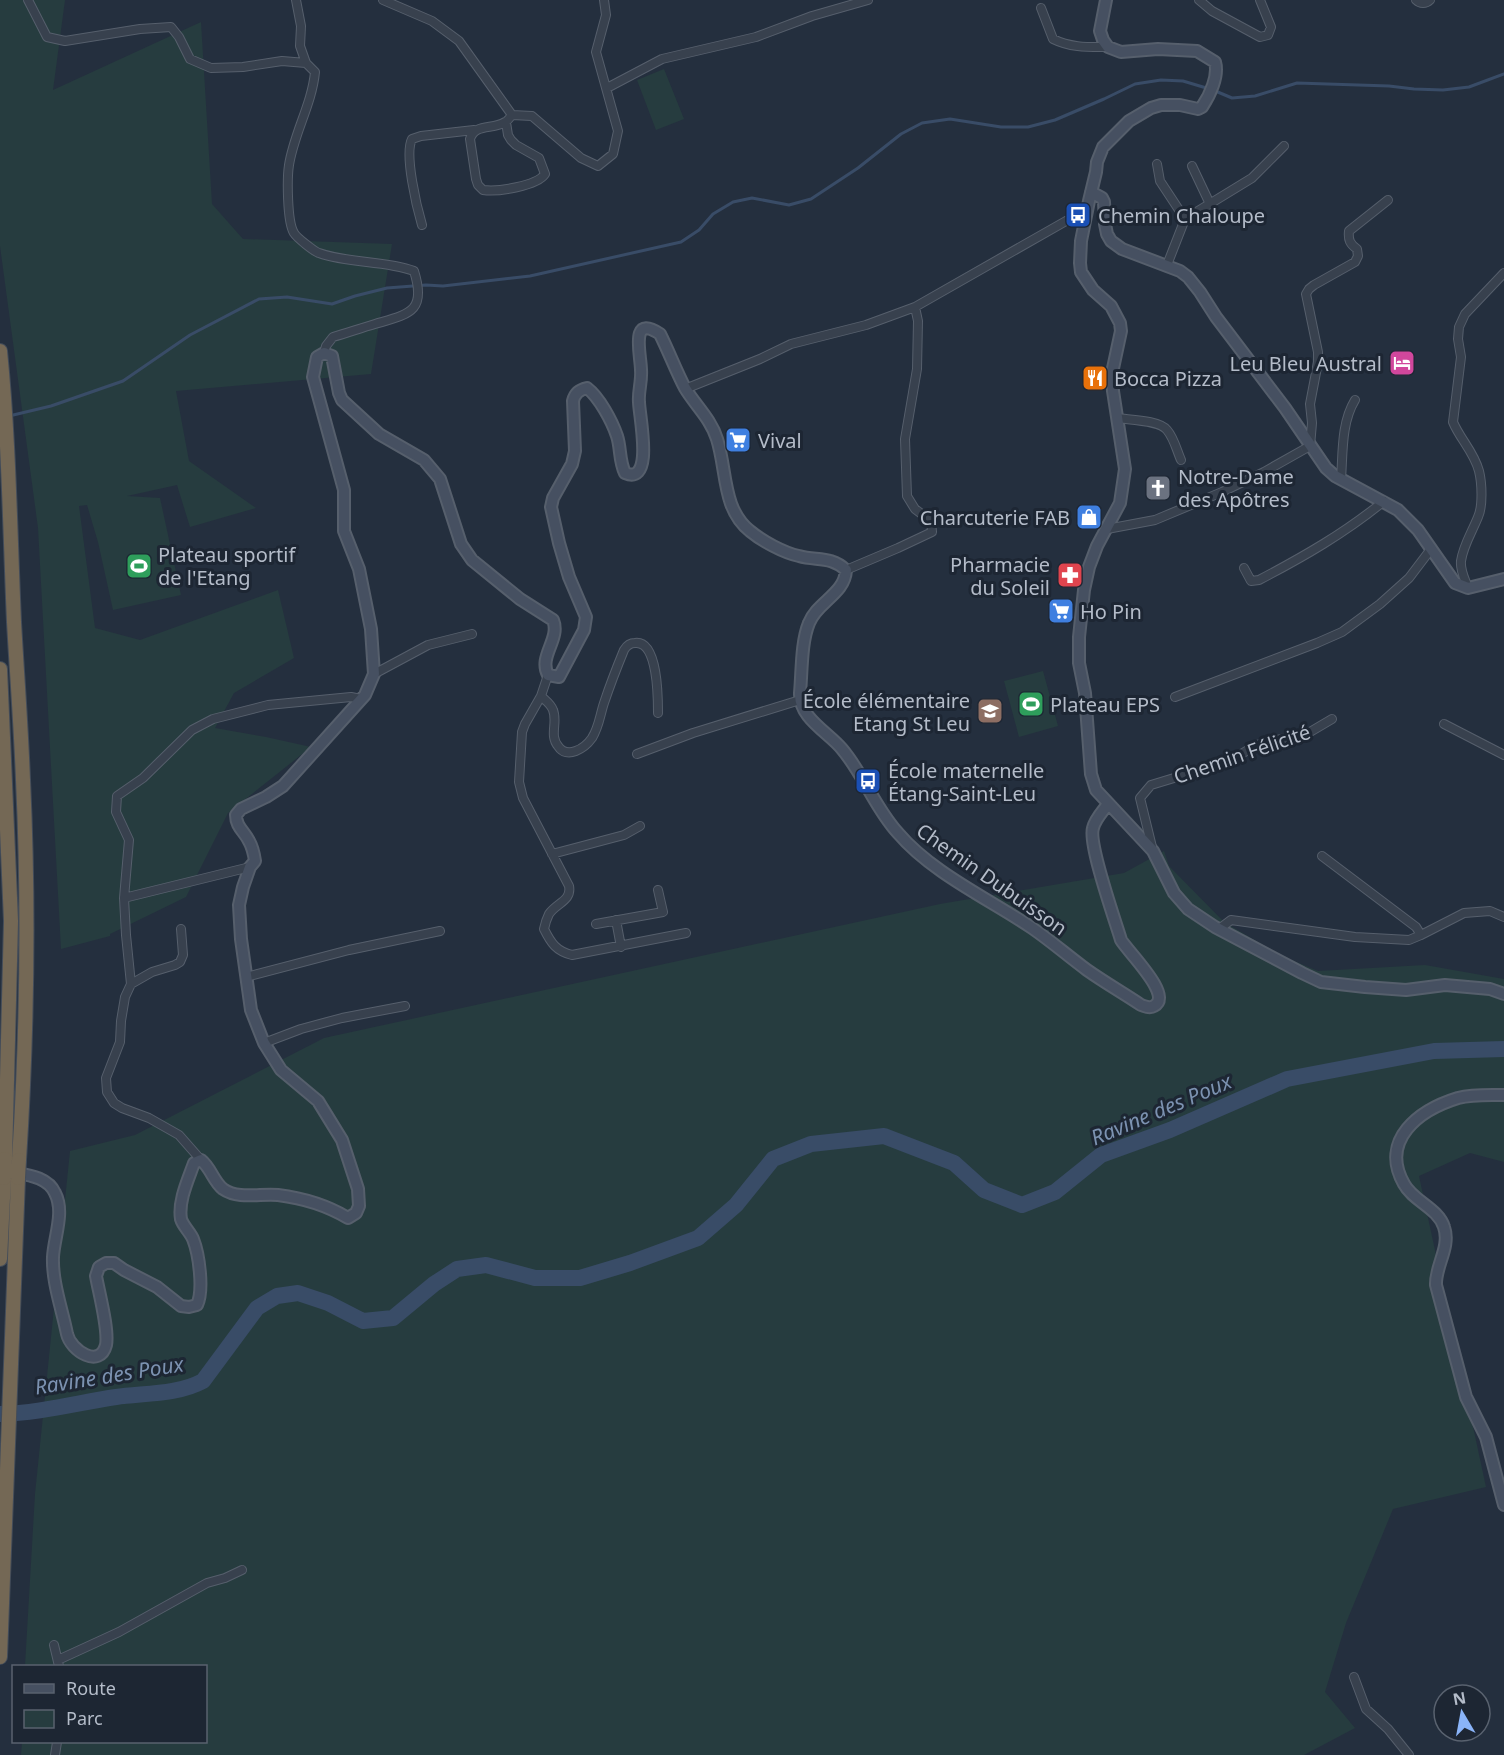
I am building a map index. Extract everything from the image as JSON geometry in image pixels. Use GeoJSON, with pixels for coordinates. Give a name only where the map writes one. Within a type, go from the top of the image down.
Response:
{"type":"FeatureCollection","features":[{"type":"Feature","properties":{"kind":"highway"},"geometry":{"type":"LineString","coordinates":[[0,351],[8,462],[23,782],[26,919],[22,1106],[7,1166]]}},
{"type":"Feature","properties":{"kind":"highway"},"geometry":{"type":"LineString","coordinates":[[0,669],[11,921],[7,1166],[0,1259]]}},
{"type":"Feature","properties":{"kind":"highway"},"geometry":{"type":"LineString","coordinates":[[0,1657],[11,1368],[25,1177],[7,1166]]}},
{"type":"Feature","properties":{"kind":"main road"},"geometry":{"type":"LineString","coordinates":[[1106,0],[1100,31],[1102,40],[1108,47],[1121,52],[1158,49],[1197,51],[1215,62],[1216,75],[1202,107],[1198,109],[1180,105],[1161,105],[1151,108],[1129,121],[1104,147],[1097,162],[1081,241],[1081,272],[1093,290],[1111,306],[1120,323],[1121,331],[1112,373],[1125,469],[1120,503],[1097,546],[1089,567],[1079,637],[1079,663],[1085,693],[1091,774],[1096,790],[1153,851],[1174,893],[1188,909],[1218,929],[1321,982],[1406,990],[1445,986],[1490,989],[1504,994]]}},
{"type":"Feature","properties":{"kind":"main road"},"geometry":{"type":"LineString","coordinates":[[1091,192],[1102,198],[1104,202],[1105,224],[1111,241],[1122,249],[1167,265],[1188,277],[1285,408],[1326,468],[1341,479],[1384,501],[1407,518],[1455,584],[1468,588],[1504,579]]}},
{"type":"Feature","properties":{"kind":"main road"},"geometry":{"type":"LineString","coordinates":[[25,1177],[49,1183],[56,1194],[59,1206],[53,1257],[56,1284],[69,1341],[78,1351],[87,1356],[98,1355],[105,1348],[106,1337],[96,1276],[99,1267],[106,1263],[114,1263],[157,1287],[182,1306],[197,1305],[201,1292],[199,1265],[193,1240],[182,1221],[181,1206],[194,1163],[201,1160],[208,1166],[214,1179],[225,1190],[246,1195],[286,1197],[336,1210],[348,1218],[356,1213],[359,1206],[358,1189],[342,1140],[318,1101],[281,1070],[264,1043],[251,1010],[239,905],[250,867],[255,861],[254,851],[238,826],[236,814],[283,786],[361,699],[374,674],[371,629],[362,584],[354,553],[344,531],[344,490],[314,377],[317,357],[324,353],[332,356],[342,400],[380,434],[424,460],[440,479],[460,544],[472,560],[512,592],[553,620],[554,637],[546,658],[545,669],[548,675],[559,677],[578,644],[585,624],[585,616],[569,577],[559,543],[551,507],[553,498],[572,464],[575,451],[573,411],[575,394],[587,388],[594,393],[618,436],[622,468],[625,473],[635,474],[644,459],[639,401],[642,370],[638,338],[641,331],[646,328],[660,334],[686,389],[712,427],[720,449],[730,504],[748,530],[764,541],[797,556],[829,560],[839,563],[846,570],[841,587],[809,621],[800,700]]}},
{"type":"Feature","properties":{"kind":"main road","name":"Chemin Dubuisson"},"geometry":{"type":"LineString","coordinates":[[800,700],[807,715],[845,752],[881,812],[913,849],[959,883],[1032,928],[1140,1005],[1153,1007],[1158,1003],[1160,996],[1158,989],[1146,971],[1126,950],[1121,940],[1094,845],[1093,828],[1108,804]]}},
{"type":"Feature","properties":{"kind":"main road"},"geometry":{"type":"LineString","coordinates":[[1504,1095],[1474,1095],[1458,1098],[1430,1111],[1415,1120],[1403,1132],[1397,1150],[1397,1166],[1403,1182],[1410,1193],[1440,1219],[1444,1226],[1446,1242],[1435,1278],[1436,1285],[1466,1397],[1486,1437],[1504,1505]]}},
{"type":"Feature","properties":{"kind":"street"},"geometry":{"type":"LineString","coordinates":[[28,0],[47,37],[65,41],[171,27],[190,58],[211,68],[243,67],[282,61],[306,63]]}},
{"type":"Feature","properties":{"kind":"street"},"geometry":{"type":"LineString","coordinates":[[296,0],[301,26],[300,46],[306,63],[315,72],[314,86],[289,165],[288,209],[294,234],[317,253],[403,267],[414,271],[420,288],[418,300],[412,310],[402,317],[333,337],[324,353]]}},
{"type":"Feature","properties":{"kind":"street"},"geometry":{"type":"LineString","coordinates":[[383,0],[432,21],[459,41],[512,115]]}},
{"type":"Feature","properties":{"kind":"street"},"geometry":{"type":"LineString","coordinates":[[512,115],[532,116],[581,158],[598,166],[613,154],[618,131],[596,52],[606,15],[604,0]]}},
{"type":"Feature","properties":{"kind":"street"},"geometry":{"type":"LineString","coordinates":[[607,88],[662,59],[756,37],[812,16],[868,0]]}},
{"type":"Feature","properties":{"kind":"street"},"geometry":{"type":"LineString","coordinates":[[1199,0],[1212,11],[1260,37],[1268,35],[1271,27],[1260,0]]}},
{"type":"Feature","properties":{"kind":"street"},"geometry":{"type":"LineString","coordinates":[[1416,0],[1421,3],[1430,0]]}},
{"type":"Feature","properties":{"kind":"street"},"geometry":{"type":"LineString","coordinates":[[1041,8],[1053,39],[1062,44],[1075,46],[1108,47]]}},
{"type":"Feature","properties":{"kind":"street"},"geometry":{"type":"LineString","coordinates":[[422,225],[413,186],[410,144],[412,140],[421,136],[474,130],[506,122],[512,115]]}},
{"type":"Feature","properties":{"kind":"street"},"geometry":{"type":"LineString","coordinates":[[474,130],[470,139],[476,179],[483,190],[498,191],[541,179],[545,174],[539,158],[516,145],[508,135],[506,122]]}},
{"type":"Feature","properties":{"kind":"street"},"geometry":{"type":"LineString","coordinates":[[1167,265],[1185,219],[1252,178],[1284,146]]}},
{"type":"Feature","properties":{"kind":"street"},"geometry":{"type":"LineString","coordinates":[[1157,164],[1160,181],[1185,219]]}},
{"type":"Feature","properties":{"kind":"street"},"geometry":{"type":"LineString","coordinates":[[1192,166],[1210,204]]}},
{"type":"Feature","properties":{"kind":"street"},"geometry":{"type":"LineString","coordinates":[[1107,529],[1155,520],[1254,477],[1310,446],[1312,423],[1310,404],[1318,352],[1306,294],[1314,285],[1355,262],[1358,256],[1357,249],[1351,245],[1348,238],[1349,231],[1388,200]]}},
{"type":"Feature","properties":{"kind":"street"},"geometry":{"type":"LineString","coordinates":[[686,389],[791,344],[866,325],[915,307],[1066,221],[1085,218]]}},
{"type":"Feature","properties":{"kind":"street"},"geometry":{"type":"LineString","coordinates":[[1468,588],[1461,570],[1461,561],[1481,507],[1480,473],[1470,450],[1453,422],[1461,357],[1459,327],[1465,314],[1504,273]]}},
{"type":"Feature","properties":{"kind":"street"},"geometry":{"type":"LineString","coordinates":[[846,570],[932,532],[931,521],[915,509],[907,496],[905,439],[917,369],[918,321],[915,307]]}},
{"type":"Feature","properties":{"kind":"street"},"geometry":{"type":"LineString","coordinates":[[1341,479],[1346,421],[1348,410],[1355,400]]}},
{"type":"Feature","properties":{"kind":"street"},"geometry":{"type":"LineString","coordinates":[[1117,418],[1162,426],[1168,430],[1181,460]]}},
{"type":"Feature","properties":{"kind":"street"},"geometry":{"type":"LineString","coordinates":[[1244,568],[1251,581],[1259,580],[1312,552],[1384,501]]}},
{"type":"Feature","properties":{"kind":"street"},"geometry":{"type":"LineString","coordinates":[[1175,697],[1342,632],[1380,604],[1409,578],[1431,549]]}},
{"type":"Feature","properties":{"kind":"street"},"geometry":{"type":"LineString","coordinates":[[374,674],[428,645],[472,634]]}},
{"type":"Feature","properties":{"kind":"street"},"geometry":{"type":"LineString","coordinates":[[541,696],[554,712],[553,733],[557,746],[569,753],[580,749],[591,739],[599,725],[604,702],[624,650],[630,644],[641,643],[650,653],[655,669],[658,713]]}},
{"type":"Feature","properties":{"kind":"street"},"geometry":{"type":"LineString","coordinates":[[548,675],[541,696],[522,732],[519,782],[523,798],[570,891],[568,896],[549,913],[544,929],[556,949],[572,955],[686,933]]}},
{"type":"Feature","properties":{"kind":"street"},"geometry":{"type":"LineString","coordinates":[[201,1160],[179,1135],[149,1118],[122,1108],[114,1103],[107,1092],[106,1078],[120,1042],[125,997],[131,984],[124,898],[129,840],[116,812],[117,796],[143,778],[192,730],[213,719],[268,705],[351,697],[361,699]]}},
{"type":"Feature","properties":{"kind":"street"},"geometry":{"type":"LineString","coordinates":[[637,754],[693,733],[800,700]]}},
{"type":"Feature","properties":{"kind":"street","name":"Chemin Félicité"},"geometry":{"type":"LineString","coordinates":[[1153,851],[1140,798],[1151,785],[1230,761],[1256,745],[1310,732],[1332,719]]}},
{"type":"Feature","properties":{"kind":"street"},"geometry":{"type":"LineString","coordinates":[[1444,724],[1504,755]]}},
{"type":"Feature","properties":{"kind":"street"},"geometry":{"type":"LineString","coordinates":[[552,854],[624,835],[640,826]]}},
{"type":"Feature","properties":{"kind":"street"},"geometry":{"type":"LineString","coordinates":[[1322,856],[1416,927],[1421,935]]}},
{"type":"Feature","properties":{"kind":"street"},"geometry":{"type":"LineString","coordinates":[[124,898],[250,867]]}},
{"type":"Feature","properties":{"kind":"street"},"geometry":{"type":"LineString","coordinates":[[596,924],[663,912],[658,890]]}},
{"type":"Feature","properties":{"kind":"street"},"geometry":{"type":"LineString","coordinates":[[1218,929],[1231,920],[1356,937],[1409,940],[1464,913],[1490,912],[1504,917]]}},
{"type":"Feature","properties":{"kind":"street"},"geometry":{"type":"LineString","coordinates":[[616,920],[621,947]]}},
{"type":"Feature","properties":{"kind":"street"},"geometry":{"type":"LineString","coordinates":[[131,984],[152,972],[180,962],[183,956],[181,929]]}},
{"type":"Feature","properties":{"kind":"street"},"geometry":{"type":"LineString","coordinates":[[246,977],[349,950],[440,931]]}},
{"type":"Feature","properties":{"kind":"street"},"geometry":{"type":"LineString","coordinates":[[264,1043],[301,1029],[342,1018],[405,1006]]}},
{"type":"Feature","properties":{"kind":"street"},"geometry":{"type":"LineString","coordinates":[[54,1645],[58,1663],[120,1632],[207,1583],[242,1570]]}},
{"type":"Feature","properties":{"kind":"street"},"geometry":{"type":"LineString","coordinates":[[1354,1677],[1365,1708],[1389,1729],[1409,1755]]}},
{"type":"Feature","properties":{"kind":"green space"},"geometry":{"type":"Polygon","coordinates":[[[0,0],[65,0],[53,90],[201,22],[212,204],[243,239],[392,244],[371,374],[176,391],[189,461],[256,508],[190,527],[177,485],[127,496],[160,498],[181,595],[113,610],[87,505],[79,506],[95,628],[140,640],[278,590],[294,658],[234,693],[215,728],[311,747],[228,813],[186,897],[110,936],[61,949],[38,528],[0,246],[0,0]]]}},
{"type":"Feature","properties":{"kind":"green space"},"geometry":{"type":"Polygon","coordinates":[[[664,69],[684,119],[656,130],[637,80],[664,69]]]}},
{"type":"Feature","properties":{"kind":"green space","name":"Plateau EPS"},"geometry":{"type":"Polygon","coordinates":[[[1043,671],[1058,726],[1019,737],[1004,681],[1043,671]]]}},
{"type":"Feature","properties":{"kind":"green space"},"geometry":{"type":"Polygon","coordinates":[[[1164,851],[1169,866],[1224,922],[1282,956],[1318,971],[1425,965],[1504,979],[1504,1162],[1470,1153],[1419,1176],[1486,1487],[1393,1509],[1346,1623],[1325,1692],[1355,1728],[1304,1755],[21,1755],[22,1743],[207,1743],[207,1665],[25,1665],[35,1494],[70,1151],[135,1135],[324,1038],[940,904],[1124,873],[1164,851]]]}},
{"type":"Feature","properties":{"kind":"waterway"},"geometry":{"type":"LineString","coordinates":[[9,416],[51,406],[123,381],[190,335],[259,299],[287,297],[332,304],[387,288],[443,286],[530,276],[681,242],[699,230],[713,214],[733,202],[752,198],[789,205],[811,199],[858,168],[901,134],[922,123],[950,119],[1001,127],[1028,127],[1055,120],[1135,84],[1161,80],[1183,81],[1232,98],[1255,96],[1297,83],[1443,90],[1469,87],[1504,74]]}},
{"type":"Feature","properties":{"kind":"waterway","name":"Ravine des Poux"},"geometry":{"type":"LineString","coordinates":[[0,1414],[29,1412],[193,1386],[203,1381],[257,1308],[277,1296],[298,1293],[328,1303],[363,1321],[393,1318],[434,1284],[457,1269],[486,1265],[535,1278],[580,1278],[630,1263],[698,1238],[736,1205],[773,1159],[811,1144],[884,1136],[954,1163],[984,1190],[1022,1205],[1055,1192],[1101,1155],[1170,1130],[1287,1079],[1434,1051],[1504,1049]]}},
{"type":"Feature","properties":{"kind":"place","name":"Chemin Chaloupe"},"geometry":{"type":"Point","coordinates":[1078,215]}},
{"type":"Feature","properties":{"kind":"place","name":"Leu Bleu Austral"},"geometry":{"type":"Point","coordinates":[1402,363]}},
{"type":"Feature","properties":{"kind":"place","name":"Bocca Pizza"},"geometry":{"type":"Point","coordinates":[1095,378]}},
{"type":"Feature","properties":{"kind":"place","name":"Vival"},"geometry":{"type":"Point","coordinates":[738,440]}},
{"type":"Feature","properties":{"kind":"place","name":"Notre-Dame des Apôtres"},"geometry":{"type":"Point","coordinates":[1158,488]}},
{"type":"Feature","properties":{"kind":"place","name":"Charcuterie FAB"},"geometry":{"type":"Point","coordinates":[1089,517]}},
{"type":"Feature","properties":{"kind":"place","name":"Plateau sportif de l'Etang"},"geometry":{"type":"Point","coordinates":[139,566]}},
{"type":"Feature","properties":{"kind":"place","name":"Pharmacie du Soleil"},"geometry":{"type":"Point","coordinates":[1070,575]}},
{"type":"Feature","properties":{"kind":"place","name":"Ho Pin"},"geometry":{"type":"Point","coordinates":[1061,611]}},
{"type":"Feature","properties":{"kind":"place","name":"Plateau EPS"},"geometry":{"type":"Point","coordinates":[1031,704]}},
{"type":"Feature","properties":{"kind":"place","name":"École élémentaire Etang St Leu"},"geometry":{"type":"Point","coordinates":[990,711]}},
{"type":"Feature","properties":{"kind":"place","name":"École maternelle Étang-Saint-Leu"},"geometry":{"type":"Point","coordinates":[868,781]}}]}
